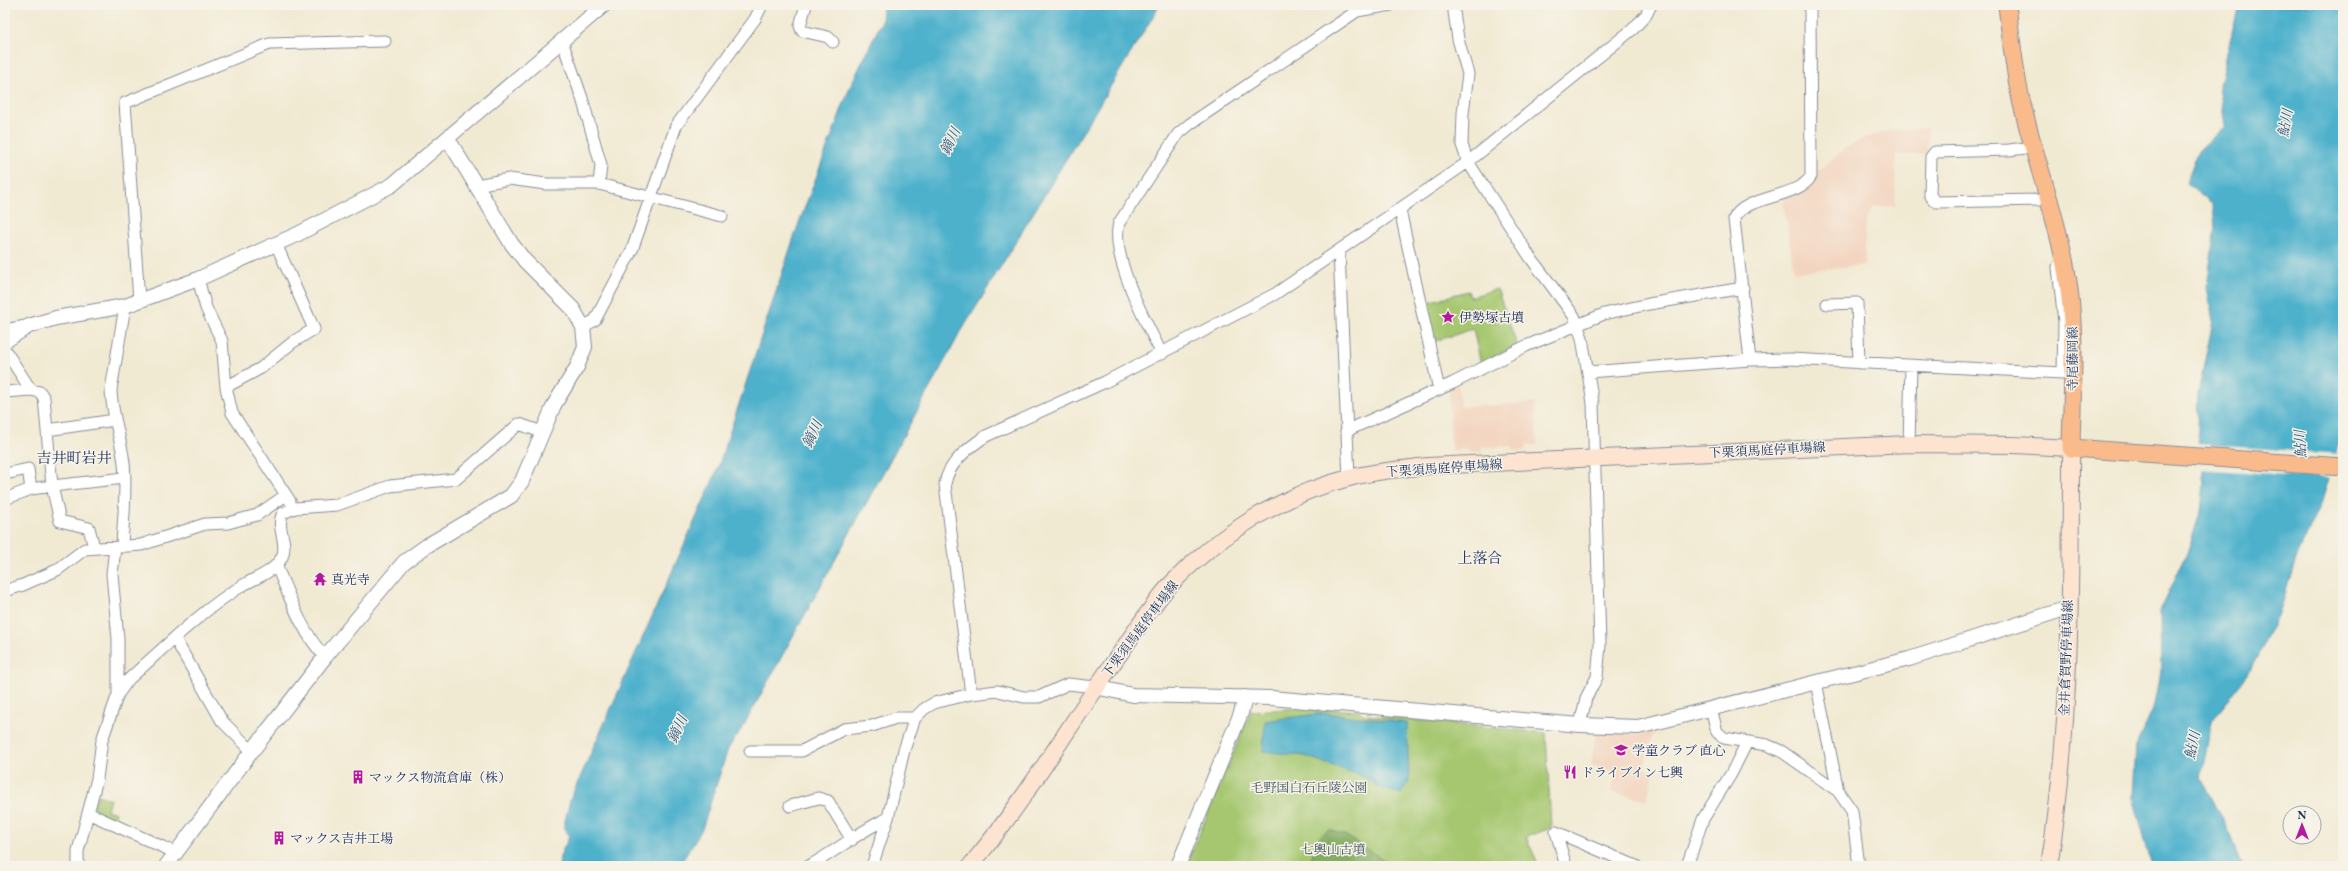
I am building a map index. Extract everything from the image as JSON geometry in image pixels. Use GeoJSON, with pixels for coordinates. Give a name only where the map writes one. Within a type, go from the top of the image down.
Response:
{"type":"FeatureCollection","features":[{"type":"Feature","properties":{"kind":"main road","name":"寺尾藤岡線"},"geometry":{"type":"LineString","coordinates":[[2007,5],[2016,81],[2049,198],[2064,260],[2073,338],[2079,449]]}},
{"type":"Feature","properties":{"kind":"main road","name":"下栗須馬庭停車場線"},"geometry":{"type":"LineString","coordinates":[[970,866],[1035,781],[1095,687],[1169,586],[1204,553],[1238,528],[1277,505],[1311,490],[1349,478],[1428,466],[1596,460],[1909,444],[2005,444],[2079,449]]}},
{"type":"Feature","properties":{"kind":"main road"},"geometry":{"type":"LineString","coordinates":[[2079,449],[2343,467]]}},
{"type":"Feature","properties":{"kind":"main road","name":"金井倉賀野停車場線"},"geometry":{"type":"LineString","coordinates":[[2049,866],[2056,826],[2064,717],[2068,608],[2079,449]]}},
{"type":"Feature","properties":{"kind":"street"},"geometry":{"type":"LineString","coordinates":[[5,330],[29,326],[56,318],[125,306],[198,279],[276,244],[392,185],[604,5]]}},
{"type":"Feature","properties":{"kind":"street"},"geometry":{"type":"LineString","coordinates":[[583,327],[595,320],[616,283],[632,250],[676,126],[755,20],[762,5]]}},
{"type":"Feature","properties":{"kind":"street"},"geometry":{"type":"LineString","coordinates":[[806,5],[800,26],[802,31],[828,37],[833,42]]}},
{"type":"Feature","properties":{"kind":"street"},"geometry":{"type":"LineString","coordinates":[[1162,354],[1134,300],[1116,238],[1119,223],[1178,134],[1190,124],[1357,11],[1392,5]]}},
{"type":"Feature","properties":{"kind":"street"},"geometry":{"type":"LineString","coordinates":[[1453,5],[1458,39],[1468,74],[1463,114],[1462,145],[1468,162],[1512,231],[1569,308],[1579,325],[1588,372],[1593,403],[1596,460],[1600,646],[1597,677],[1586,698],[1580,725]]}},
{"type":"Feature","properties":{"kind":"street"},"geometry":{"type":"LineString","coordinates":[[971,694],[945,484],[948,474],[968,447],[986,436],[1162,354],[1275,294],[1339,252],[1468,162],[1633,29],[1646,15],[1651,5]]}},
{"type":"Feature","properties":{"kind":"street"},"geometry":{"type":"LineString","coordinates":[[1750,360],[1743,288],[1734,223],[1736,214],[1742,209],[1801,185],[1811,176],[1810,5]]}},
{"type":"Feature","properties":{"kind":"street"},"geometry":{"type":"LineString","coordinates":[[139,300],[125,103],[269,44],[385,41]]}},
{"type":"Feature","properties":{"kind":"street"},"geometry":{"type":"LineString","coordinates":[[562,41],[582,98],[601,166],[599,184]]}},
{"type":"Feature","properties":{"kind":"street"},"geometry":{"type":"LineString","coordinates":[[166,866],[325,657],[404,562],[439,538],[511,496],[522,481],[554,405],[577,367],[585,347],[583,327],[573,310],[520,255],[448,139]]}},
{"type":"Feature","properties":{"kind":"street"},"geometry":{"type":"LineString","coordinates":[[2034,147],[2009,150],[1935,152],[1931,157],[1930,196],[1936,202],[2039,200],[2049,198]]}},
{"type":"Feature","properties":{"kind":"street"},"geometry":{"type":"LineString","coordinates":[[476,186],[509,179],[546,184],[599,184],[722,216]]}},
{"type":"Feature","properties":{"kind":"street"},"geometry":{"type":"LineString","coordinates":[[1400,210],[1439,390]]}},
{"type":"Feature","properties":{"kind":"street"},"geometry":{"type":"LineString","coordinates":[[226,386],[261,368],[293,342],[314,329],[276,244]]}},
{"type":"Feature","properties":{"kind":"street"},"geometry":{"type":"LineString","coordinates":[[1339,252],[1349,478]]}},
{"type":"Feature","properties":{"kind":"street"},"geometry":{"type":"LineString","coordinates":[[1588,372],[1750,360],[1790,359],[2063,374],[2064,322],[2058,267],[2064,260]]}},
{"type":"Feature","properties":{"kind":"street"},"geometry":{"type":"LineString","coordinates":[[198,279],[206,308],[222,341],[226,386],[232,413],[295,508]]}},
{"type":"Feature","properties":{"kind":"street"},"geometry":{"type":"LineString","coordinates":[[1346,431],[1439,390],[1526,346],[1609,312],[1743,288]]}},
{"type":"Feature","properties":{"kind":"street"},"geometry":{"type":"LineString","coordinates":[[1827,304],[1857,303],[1859,363]]}},
{"type":"Feature","properties":{"kind":"street"},"geometry":{"type":"LineString","coordinates":[[118,694],[118,639],[112,574],[119,548],[125,478],[124,461],[111,403],[111,380],[125,306]]}},
{"type":"Feature","properties":{"kind":"street"},"geometry":{"type":"LineString","coordinates":[[5,341],[29,326]]}},
{"type":"Feature","properties":{"kind":"street"},"geometry":{"type":"LineString","coordinates":[[5,350],[31,390]]}},
{"type":"Feature","properties":{"kind":"street"},"geometry":{"type":"LineString","coordinates":[[1909,444],[1911,366]]}},
{"type":"Feature","properties":{"kind":"street"},"geometry":{"type":"LineString","coordinates":[[5,392],[31,390],[40,392],[44,398],[52,486],[60,521],[89,528],[94,547]]}},
{"type":"Feature","properties":{"kind":"street"},"geometry":{"type":"LineString","coordinates":[[47,430],[115,420]]}},
{"type":"Feature","properties":{"kind":"street"},"geometry":{"type":"LineString","coordinates":[[78,866],[78,851],[96,779],[102,740],[118,694],[129,679],[174,639],[227,596],[276,565],[282,557],[284,548],[280,518],[283,513],[295,508],[337,505],[390,486],[456,479],[519,424],[542,432]]}},
{"type":"Feature","properties":{"kind":"street"},"geometry":{"type":"LineString","coordinates":[[5,474],[28,469],[31,489]]}},
{"type":"Feature","properties":{"kind":"street"},"geometry":{"type":"LineString","coordinates":[[5,499],[31,489],[125,478]]}},
{"type":"Feature","properties":{"kind":"street"},"geometry":{"type":"LineString","coordinates":[[5,591],[57,570],[85,549],[94,547],[119,548],[141,544],[205,524],[228,523],[257,515],[286,495]]}},
{"type":"Feature","properties":{"kind":"street"},"geometry":{"type":"LineString","coordinates":[[276,565],[299,618],[313,644],[325,657]]}},
{"type":"Feature","properties":{"kind":"street"},"geometry":{"type":"LineString","coordinates":[[872,866],[888,818],[900,766],[915,718],[934,703],[971,694],[998,691],[1024,697],[1039,697],[1068,684],[1095,687],[1133,695],[1245,697],[1580,725],[1638,727],[1909,658],[2068,608]]}},
{"type":"Feature","properties":{"kind":"street"},"geometry":{"type":"LineString","coordinates":[[174,639],[222,721],[252,751]]}},
{"type":"Feature","properties":{"kind":"street"},"geometry":{"type":"LineString","coordinates":[[1816,682],[1838,791]]}},
{"type":"Feature","properties":{"kind":"street"},"geometry":{"type":"LineString","coordinates":[[1178,866],[1241,713],[1245,697]]}},
{"type":"Feature","properties":{"kind":"street"},"geometry":{"type":"LineString","coordinates":[[1711,708],[1717,732],[1724,738],[1767,745],[1781,751],[1838,791],[1852,811],[1859,866]]}},
{"type":"Feature","properties":{"kind":"street"},"geometry":{"type":"LineString","coordinates":[[750,751],[802,751],[844,729],[872,726],[896,718],[915,718]]}},
{"type":"Feature","properties":{"kind":"street"},"geometry":{"type":"LineString","coordinates":[[1687,866],[1703,819],[1731,774],[1747,742]]}},
{"type":"Feature","properties":{"kind":"street"},"geometry":{"type":"LineString","coordinates":[[790,806],[818,798],[828,801],[852,840]]}},
{"type":"Feature","properties":{"kind":"street"},"geometry":{"type":"LineString","coordinates":[[88,813],[176,853]]}},
{"type":"Feature","properties":{"kind":"street"},"geometry":{"type":"LineString","coordinates":[[809,866],[852,840],[869,827],[888,818]]}},
{"type":"Feature","properties":{"kind":"street"},"geometry":{"type":"LineString","coordinates":[[1566,866],[1556,832],[1636,866]]}},
{"type":"Feature","properties":{"kind":"shaded area"},"geometry":{"type":"Polygon","coordinates":[[[1929,128],[1927,155],[1896,155],[1895,206],[1874,207],[1867,217],[1865,230],[1865,265],[1794,272],[1783,198],[1845,149],[1864,138],[1893,130],[1929,128]]]}},
{"type":"Feature","properties":{"kind":"shaded area"},"geometry":{"type":"Polygon","coordinates":[[[1458,384],[1460,407],[1535,403],[1537,445],[1526,445],[1526,450],[1513,451],[1512,446],[1482,447],[1482,452],[1469,452],[1469,449],[1451,450],[1449,389],[1458,384]]]}},
{"type":"Feature","properties":{"kind":"shaded area","name":"学童クラブ 直心"},"geometry":{"type":"Polygon","coordinates":[[[1654,730],[1644,767],[1653,773],[1647,800],[1611,792],[1616,772],[1591,766],[1596,732],[1641,734],[1654,730]]]}},
{"type":"Feature","properties":{"kind":"green space"},"geometry":{"type":"Polygon","coordinates":[[[1497,289],[1517,345],[1481,364],[1473,329],[1432,342],[1424,303],[1468,291],[1470,297],[1497,289]]]}},
{"type":"Feature","properties":{"kind":"green space","name":"毛野国白石丘陵公園"},"geometry":{"type":"Polygon","coordinates":[[[1304,708],[1360,711],[1364,715],[1546,733],[1551,828],[1526,837],[1539,866],[1186,866],[1251,711],[1304,708]]]}},
{"type":"Feature","properties":{"kind":"green space"},"geometry":{"type":"Polygon","coordinates":[[[97,795],[110,799],[107,810],[116,813],[113,821],[95,813],[96,810],[93,809],[97,795]]]}},
{"type":"Feature","properties":{"kind":"green space","name":"七輿山古墳"},"geometry":{"type":"Polygon","coordinates":[[[1329,830],[1345,835],[1393,866],[1308,866],[1320,837],[1329,830]]]}},
{"type":"Feature","properties":{"kind":"water","name":"鏑川"},"geometry":{"type":"Polygon","coordinates":[[[883,5],[1160,5],[959,335],[744,725],[728,749],[702,829],[679,866],[559,866],[560,856],[569,837],[564,826],[570,800],[717,471],[796,231],[850,87],[882,21],[883,5]]]}},
{"type":"Feature","properties":{"kind":"water","name":"鮎川"},"geometry":{"type":"Polygon","coordinates":[[[2239,5],[2343,5],[2343,427],[2341,439],[2321,504],[2296,559],[2278,616],[2248,674],[2212,721],[2201,777],[2226,825],[2243,866],[2152,866],[2133,797],[2136,747],[2155,705],[2161,671],[2160,611],[2187,553],[2201,511],[2204,483],[2197,432],[2198,394],[2213,321],[2207,287],[2215,228],[2213,205],[2186,183],[2198,151],[2225,126],[2219,85],[2239,5]]]}},
{"type":"Feature","properties":{"kind":"water"},"geometry":{"type":"Polygon","coordinates":[[[1325,713],[1407,723],[1409,781],[1401,794],[1375,786],[1372,780],[1305,756],[1263,751],[1265,721],[1325,713]]]}},
{"type":"Feature","properties":{"kind":"pier"},"geometry":{"type":"Polygon","coordinates":[[[2197,444],[2339,454],[2332,478],[2200,469],[2197,444]]]}},
{"type":"Feature","properties":{"kind":"place","name":"伊勢塚古墳"},"geometry":{"type":"Point","coordinates":[1448,317]}},
{"type":"Feature","properties":{"kind":"place","name":"真光寺"},"geometry":{"type":"Point","coordinates":[320,579]}},
{"type":"Feature","properties":{"kind":"place","name":"学童クラブ 直心"},"geometry":{"type":"Point","coordinates":[1621,750]}},
{"type":"Feature","properties":{"kind":"place","name":"ドライブイン七輿"},"geometry":{"type":"Point","coordinates":[1570,772]}},
{"type":"Feature","properties":{"kind":"place","name":"マックス物流倉庫（株）"},"geometry":{"type":"Point","coordinates":[358,777]}},
{"type":"Feature","properties":{"kind":"place","name":"マックス吉井工場"},"geometry":{"type":"Point","coordinates":[279,838]}},
{"type":"Feature","properties":{"kind":"district","name":"吉井町岩井"},"geometry":{"type":"Point","coordinates":[74,457]}},
{"type":"Feature","properties":{"kind":"district","name":"上落合"},"geometry":{"type":"Point","coordinates":[1480,557]}}]}
